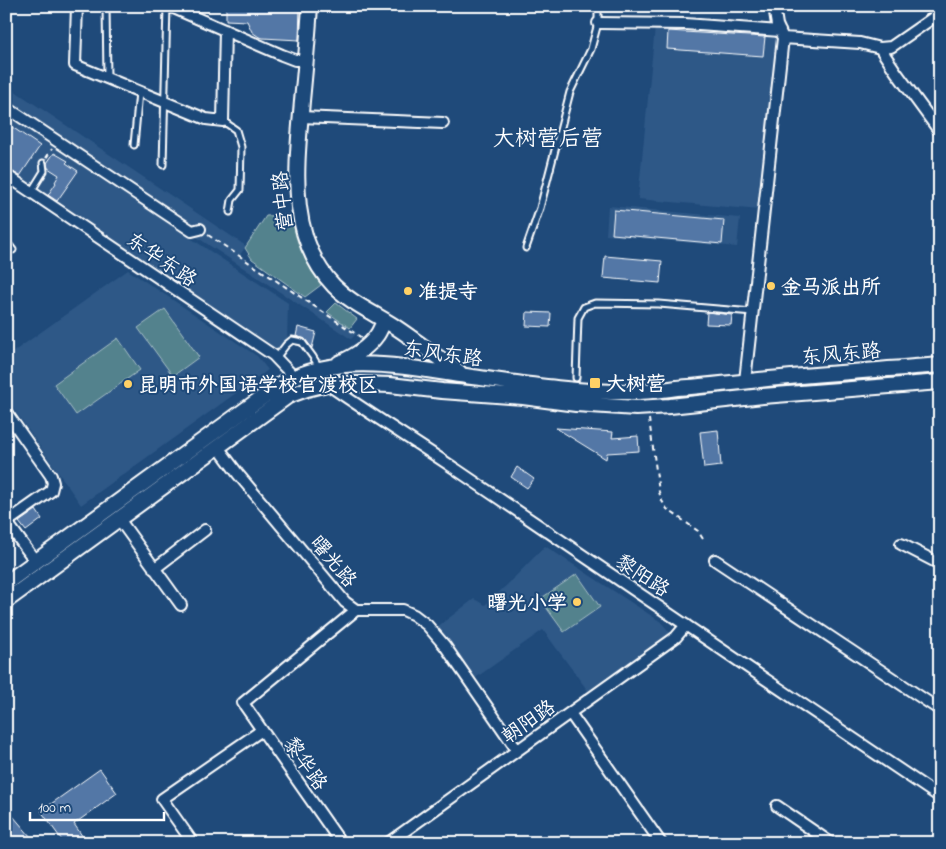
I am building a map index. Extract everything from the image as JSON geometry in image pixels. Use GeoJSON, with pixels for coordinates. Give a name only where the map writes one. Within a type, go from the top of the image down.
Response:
{"type":"FeatureCollection","features":[{"type":"Feature","properties":{"kind":"main road","name":"营中路"},"geometry":{"type":"LineString","coordinates":[[310,6],[297,158],[298,210],[309,248],[328,279],[343,295],[397,329],[464,376]]}},
{"type":"Feature","properties":{"kind":"main road"},"geometry":{"type":"LineString","coordinates":[[327,367],[350,359],[368,345],[378,334],[384,321]]}},
{"type":"Feature","properties":{"kind":"main road","name":"东风东路"},"geometry":{"type":"LineString","coordinates":[[6,583],[261,397],[294,376],[327,367],[357,364],[383,365],[577,391],[637,392],[940,365]]}},
{"type":"Feature","properties":{"kind":"main road","name":"东风东路"},"geometry":{"type":"LineString","coordinates":[[6,601],[288,396],[327,384],[390,385],[523,397],[576,404],[636,408],[940,382]]}},
{"type":"Feature","properties":{"kind":"street"},"geometry":{"type":"LineString","coordinates":[[77,6],[74,65],[206,119],[223,121],[225,30]]}},
{"type":"Feature","properties":{"kind":"street"},"geometry":{"type":"LineString","coordinates":[[168,6],[282,55],[295,60],[306,60]]}},
{"type":"Feature","properties":{"kind":"street"},"geometry":{"type":"LineString","coordinates":[[745,381],[781,35],[777,25],[774,6]]}},
{"type":"Feature","properties":{"kind":"street"},"geometry":{"type":"LineString","coordinates":[[598,23],[670,24],[860,43],[880,48],[891,47],[940,13]]}},
{"type":"Feature","properties":{"kind":"street"},"geometry":{"type":"LineString","coordinates":[[880,48],[940,132]]}},
{"type":"Feature","properties":{"kind":"street"},"geometry":{"type":"LineString","coordinates":[[6,107],[192,231],[200,229]]}},
{"type":"Feature","properties":{"kind":"street"},"geometry":{"type":"LineString","coordinates":[[301,117],[442,123]]}},
{"type":"Feature","properties":{"kind":"street","name":"东华东路"},"geometry":{"type":"LineString","coordinates":[[6,175],[276,358],[294,376]]}},
{"type":"Feature","properties":{"kind":"street","name":"黎阳路"},"geometry":{"type":"LineString","coordinates":[[327,384],[455,468],[587,560],[940,797]]}},
{"type":"Feature","properties":{"kind":"street"},"geometry":{"type":"LineString","coordinates":[[6,412],[54,483],[50,490],[7,521],[36,562]]}},
{"type":"Feature","properties":{"kind":"street","name":"曙光路"},"geometry":{"type":"LineString","coordinates":[[218,447],[238,474],[346,602],[356,610],[403,610],[426,624],[445,646],[517,750]]}},
{"type":"Feature","properties":{"kind":"street"},"geometry":{"type":"LineString","coordinates":[[119,519],[181,605]]}},
{"type":"Feature","properties":{"kind":"street"},"geometry":{"type":"LineString","coordinates":[[154,569],[205,530]]}},
{"type":"Feature","properties":{"kind":"street"},"geometry":{"type":"LineString","coordinates":[[901,544],[940,564]]}},
{"type":"Feature","properties":{"kind":"street"},"geometry":{"type":"LineString","coordinates":[[715,560],[940,710]]}},
{"type":"Feature","properties":{"kind":"street","name":"黎华路"},"geometry":{"type":"LineString","coordinates":[[341,843],[243,703],[356,610]]}},
{"type":"Feature","properties":{"kind":"street","name":"朝阳路"},"geometry":{"type":"LineString","coordinates":[[388,843],[676,637],[686,625]]}},
{"type":"Feature","properties":{"kind":"street"},"geometry":{"type":"LineString","coordinates":[[570,713],[661,843]]}},
{"type":"Feature","properties":{"kind":"street"},"geometry":{"type":"LineString","coordinates":[[193,843],[162,799],[262,730]]}},
{"type":"Feature","properties":{"kind":"street"},"geometry":{"type":"LineString","coordinates":[[777,806],[820,839],[832,843]]}},
{"type":"Feature","properties":{"kind":"lane"},"geometry":{"type":"LineString","coordinates":[[106,6],[107,78]]}},
{"type":"Feature","properties":{"kind":"lane"},"geometry":{"type":"LineString","coordinates":[[162,165],[168,6]]}},
{"type":"Feature","properties":{"kind":"lane"},"geometry":{"type":"LineString","coordinates":[[526,248],[540,208],[570,92],[590,48],[598,23],[598,6]]}},
{"type":"Feature","properties":{"kind":"lane"},"geometry":{"type":"LineString","coordinates":[[134,146],[139,91]]}},
{"type":"Feature","properties":{"kind":"lane"},"geometry":{"type":"LineString","coordinates":[[223,121],[236,130],[241,147],[240,190],[232,200],[230,212]]}},
{"type":"Feature","properties":{"kind":"lane"},"geometry":{"type":"LineString","coordinates":[[31,192],[44,172],[43,163]]}},
{"type":"Feature","properties":{"kind":"lane"},"geometry":{"type":"LineString","coordinates":[[6,241],[13,250]]}},
{"type":"Feature","properties":{"kind":"lane"},"geometry":{"type":"LineString","coordinates":[[576,378],[578,318],[584,307],[595,303],[659,304],[753,312]]}},
{"type":"Feature","properties":{"kind":"lane"},"geometry":{"type":"LineString","coordinates":[[276,358],[292,340],[302,342],[313,356],[327,367]]}},
{"type":"Feature","properties":{"kind":"path"},"geometry":{"type":"LineString","coordinates":[[43,163],[57,141]]}},
{"type":"Feature","properties":{"kind":"path"},"geometry":{"type":"LineString","coordinates":[[648,407],[659,492],[662,501],[667,509],[698,531],[703,539]]}},
{"type":"Feature","properties":{"kind":"shaded area"},"geometry":{"type":"Polygon","coordinates":[[[655,27],[777,38],[760,210],[638,199],[655,27]]]}},
{"type":"Feature","properties":{"kind":"shaded area"},"geometry":{"type":"Polygon","coordinates":[[[6,85],[246,246],[240,255],[357,333],[351,339],[6,111],[6,85]]]}},
{"type":"Feature","properties":{"kind":"shaded area"},"geometry":{"type":"Polygon","coordinates":[[[6,115],[288,303],[287,341],[276,350],[6,171],[6,115]]]}},
{"type":"Feature","properties":{"kind":"shaded area"},"geometry":{"type":"Polygon","coordinates":[[[608,206],[740,218],[737,247],[606,235],[608,206]]]}},
{"type":"Feature","properties":{"kind":"shaded area","name":"昆明市外国语学校官渡校区"},"geometry":{"type":"Polygon","coordinates":[[[128,270],[257,356],[268,370],[81,505],[6,398],[6,357],[128,270]]]}},
{"type":"Feature","properties":{"kind":"shaded area","name":"曙光小学"},"geometry":{"type":"Polygon","coordinates":[[[545,546],[661,622],[671,634],[588,691],[543,630],[474,679],[437,627],[474,599],[485,605],[545,546]]]}},
{"type":"Feature","properties":{"kind":"green space"},"geometry":{"type":"Polygon","coordinates":[[[293,215],[298,243],[321,285],[305,297],[252,259],[245,248],[266,216],[293,215]]]}},
{"type":"Feature","properties":{"kind":"green space"},"geometry":{"type":"Polygon","coordinates":[[[336,303],[357,319],[350,328],[327,312],[336,303]]]}},
{"type":"Feature","properties":{"kind":"green space"},"geometry":{"type":"Polygon","coordinates":[[[165,309],[199,357],[173,376],[138,328],[165,309]]]}},
{"type":"Feature","properties":{"kind":"green space"},"geometry":{"type":"Polygon","coordinates":[[[118,338],[140,370],[76,415],[54,384],[118,338]]]}},
{"type":"Feature","properties":{"kind":"green space"},"geometry":{"type":"Polygon","coordinates":[[[577,574],[600,607],[564,632],[540,599],[577,574]]]}},
{"type":"Feature","properties":{"kind":"building"},"geometry":{"type":"Polygon","coordinates":[[[226,6],[300,6],[299,40],[259,37],[252,32],[247,21],[226,20],[226,6]]]}},
{"type":"Feature","properties":{"kind":"building"},"geometry":{"type":"Polygon","coordinates":[[[668,31],[765,37],[763,56],[667,49],[668,31]]]}},
{"type":"Feature","properties":{"kind":"building"},"geometry":{"type":"Polygon","coordinates":[[[12,127],[40,146],[20,176],[6,168],[6,135],[12,127]]]}},
{"type":"Feature","properties":{"kind":"building"},"geometry":{"type":"Polygon","coordinates":[[[54,153],[68,161],[66,163],[78,171],[57,201],[48,195],[59,175],[48,168],[47,163],[54,153]]]}},
{"type":"Feature","properties":{"kind":"building"},"geometry":{"type":"Polygon","coordinates":[[[614,210],[724,220],[722,244],[612,234],[614,210]]]}},
{"type":"Feature","properties":{"kind":"building"},"geometry":{"type":"Polygon","coordinates":[[[605,256],[662,261],[660,283],[603,278],[605,256]]]}},
{"type":"Feature","properties":{"kind":"building"},"geometry":{"type":"Polygon","coordinates":[[[527,312],[551,313],[550,327],[526,326],[527,312]]]}},
{"type":"Feature","properties":{"kind":"building"},"geometry":{"type":"Polygon","coordinates":[[[707,312],[732,315],[731,325],[706,324],[707,312]]]}},
{"type":"Feature","properties":{"kind":"building"},"geometry":{"type":"Polygon","coordinates":[[[298,327],[316,332],[312,348],[305,339],[296,336],[298,327]]]}},
{"type":"Feature","properties":{"kind":"building"},"geometry":{"type":"Polygon","coordinates":[[[556,428],[613,432],[612,438],[638,436],[639,451],[607,453],[606,459],[556,428]]]}},
{"type":"Feature","properties":{"kind":"building"},"geometry":{"type":"Polygon","coordinates":[[[718,430],[721,466],[704,468],[700,432],[718,430]]]}},
{"type":"Feature","properties":{"kind":"building"},"geometry":{"type":"Polygon","coordinates":[[[517,467],[534,479],[527,488],[511,477],[517,467]]]}},
{"type":"Feature","properties":{"kind":"building"},"geometry":{"type":"Polygon","coordinates":[[[36,510],[42,519],[26,531],[19,522],[36,510]]]}},
{"type":"Feature","properties":{"kind":"building"},"geometry":{"type":"Polygon","coordinates":[[[100,769],[117,793],[74,824],[87,843],[64,843],[41,811],[100,769]]]}},
{"type":"Feature","properties":{"kind":"building"},"geometry":{"type":"Polygon","coordinates":[[[13,816],[36,843],[6,843],[6,822],[13,816]]]}},
{"type":"Feature","properties":{"kind":"place","name":"金马派出所"},"geometry":{"type":"Point","coordinates":[771,286]}},
{"type":"Feature","properties":{"kind":"place","name":"准提寺"},"geometry":{"type":"Point","coordinates":[408,291]}},
{"type":"Feature","properties":{"kind":"place","name":"大树营"},"geometry":{"type":"Point","coordinates":[595,383]}},
{"type":"Feature","properties":{"kind":"place","name":"昆明市外国语学校官渡校区"},"geometry":{"type":"Point","coordinates":[128,384]}},
{"type":"Feature","properties":{"kind":"place","name":"曙光小学"},"geometry":{"type":"Point","coordinates":[577,602]}},
{"type":"Feature","properties":{"kind":"district","name":"大树营后营"},"geometry":{"type":"Point","coordinates":[548,137]}}]}
